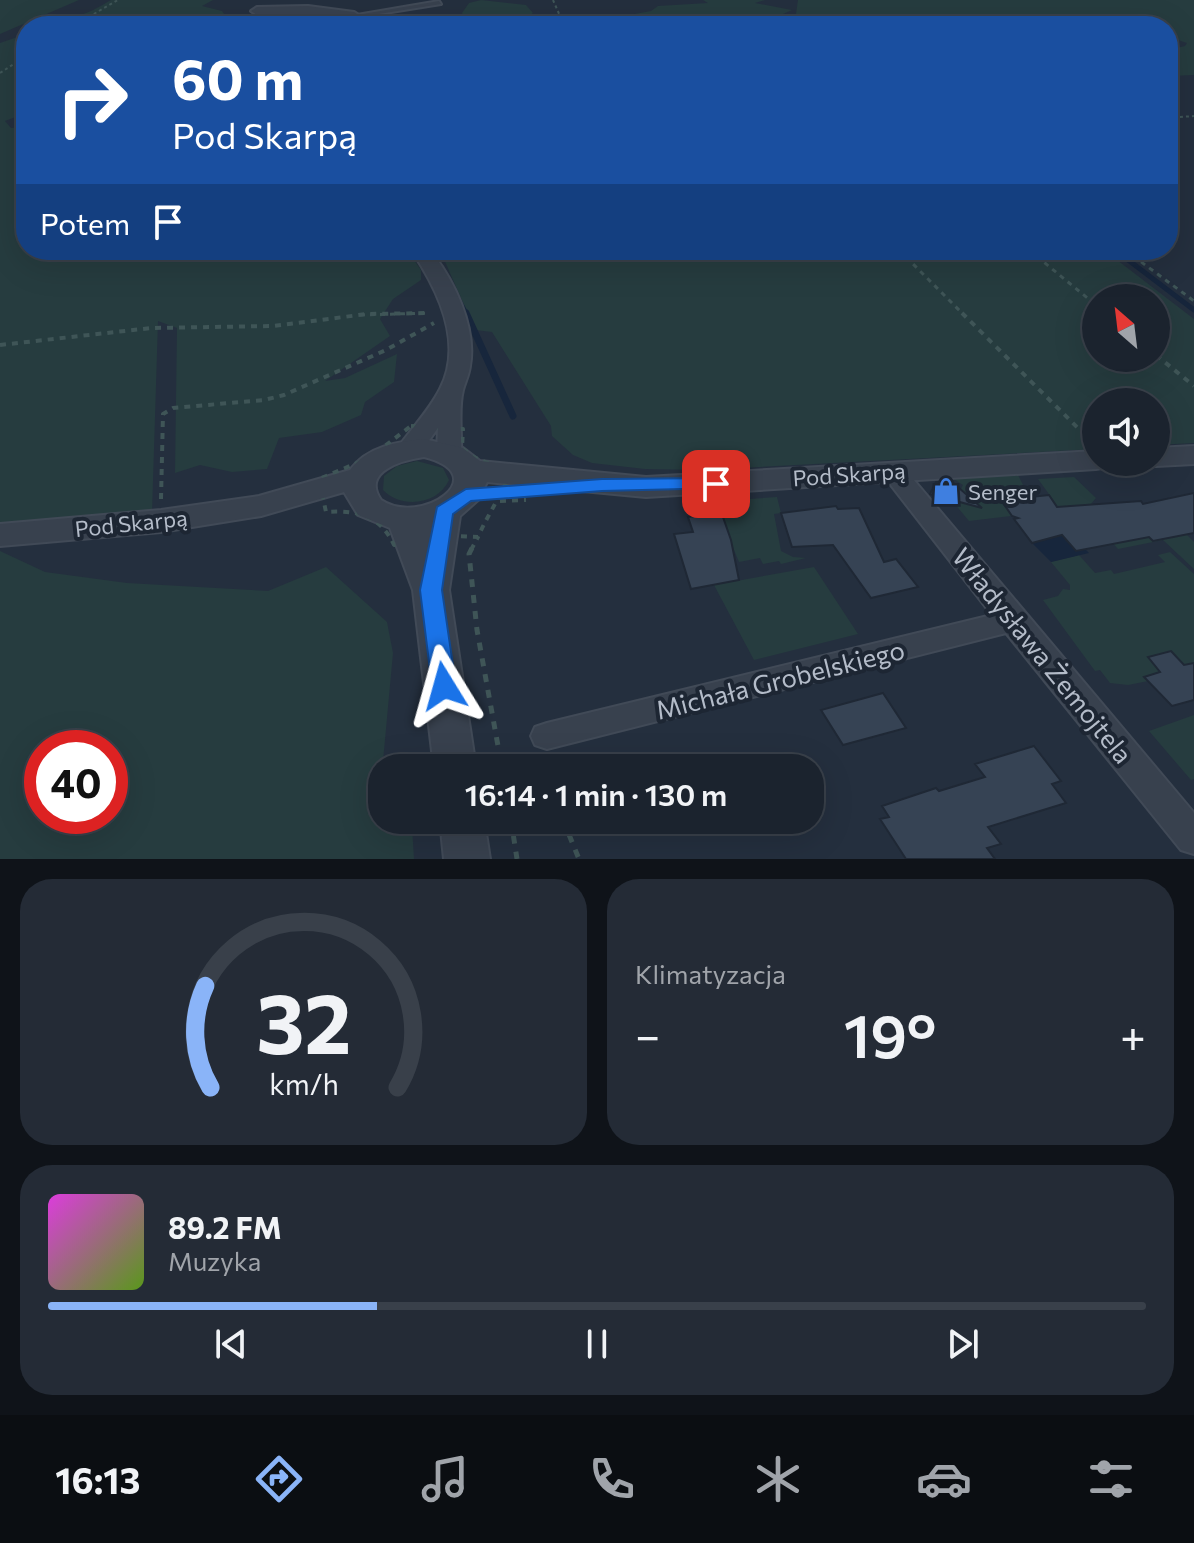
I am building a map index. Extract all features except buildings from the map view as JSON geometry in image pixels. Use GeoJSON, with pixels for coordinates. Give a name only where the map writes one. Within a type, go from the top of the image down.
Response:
{"type":"FeatureCollection","features":[{"type":"Feature","properties":{"kind":"street"},"geometry":{"type":"LineString","coordinates":[[255,6],[354,16]]}},
{"type":"Feature","properties":{"kind":"street"},"geometry":{"type":"LineString","coordinates":[[427,260],[439,277],[461,349],[459,374],[451,390],[431,590],[453,754]]}},
{"type":"Feature","properties":{"kind":"street"},"geometry":{"type":"LineString","coordinates":[[1170,456],[1194,455]]}},
{"type":"Feature","properties":{"kind":"street","name":"Pod Skarpą"},"geometry":{"type":"LineString","coordinates":[[443,494],[507,484],[686,486],[1082,461]]}},
{"type":"Feature","properties":{"kind":"street"},"geometry":{"type":"LineString","coordinates":[[374,462],[443,494],[374,511],[362,490],[374,462]]}},
{"type":"Feature","properties":{"kind":"street","name":"Władysława Żemojtela"},"geometry":{"type":"LineString","coordinates":[[893,471],[1194,839]]}},
{"type":"Feature","properties":{"kind":"street","name":"Pod Skarpą"},"geometry":{"type":"LineString","coordinates":[[0,535],[161,521],[362,490]]}},
{"type":"Feature","properties":{"kind":"street","name":"Michała Grobelskiego"},"geometry":{"type":"LineString","coordinates":[[547,736],[1013,621]]}},
{"type":"Feature","properties":{"kind":"street"},"geometry":{"type":"LineString","coordinates":[[464,834],[467,859]]}},
{"type":"Feature","properties":{"kind":"lane"},"geometry":{"type":"LineString","coordinates":[[354,16],[439,3]]}},
{"type":"Feature","properties":{"kind":"path"},"geometry":{"type":"LineString","coordinates":[[90,16],[118,0]]}},
{"type":"Feature","properties":{"kind":"path"},"geometry":{"type":"LineString","coordinates":[[553,0],[560,16]]}},
{"type":"Feature","properties":{"kind":"path"},"geometry":{"type":"LineString","coordinates":[[909,260],[1082,432]]}},
{"type":"Feature","properties":{"kind":"path"},"geometry":{"type":"LineString","coordinates":[[1041,260],[1082,294]]}},
{"type":"Feature","properties":{"kind":"path"},"geometry":{"type":"LineString","coordinates":[[1139,260],[1194,301]]}},
{"type":"Feature","properties":{"kind":"path"},"geometry":{"type":"LineString","coordinates":[[0,345],[151,328],[273,326],[367,314],[452,313]]}},
{"type":"Feature","properties":{"kind":"path"},"geometry":{"type":"LineString","coordinates":[[161,521],[163,414],[173,408],[264,400],[284,395],[386,350],[452,313]]}},
{"type":"Feature","properties":{"kind":"path"},"geometry":{"type":"LineString","coordinates":[[1170,366],[1194,386]]}},
{"type":"Feature","properties":{"kind":"path"},"geometry":{"type":"LineString","coordinates":[[478,537],[443,494],[411,426],[402,438],[349,470],[319,479],[326,512],[347,510],[366,514],[385,525],[394,545],[443,494],[463,429],[462,448],[470,457],[483,464],[513,467],[507,484],[469,554],[477,630],[499,754]]}},
{"type":"Feature","properties":{"kind":"path"},"geometry":{"type":"LineString","coordinates":[[467,615],[469,631]]}},
{"type":"Feature","properties":{"kind":"path"},"geometry":{"type":"LineString","coordinates":[[513,834],[517,859]]}},
{"type":"Feature","properties":{"kind":"path"},"geometry":{"type":"LineString","coordinates":[[569,834],[579,859]]}},
{"type":"Feature","properties":{"kind":"green space"},"geometry":{"type":"Polygon","coordinates":[[[0,0],[79,0],[42,16],[16,16],[16,27],[0,34],[0,0]]]}},
{"type":"Feature","properties":{"kind":"green space"},"geometry":{"type":"Polygon","coordinates":[[[111,0],[213,0],[202,6],[222,11],[226,16],[74,16],[111,0]]]}},
{"type":"Feature","properties":{"kind":"green space"},"geometry":{"type":"Polygon","coordinates":[[[481,0],[526,5],[533,13],[529,16],[464,16],[462,13],[469,3],[481,0]]]}},
{"type":"Feature","properties":{"kind":"green space"},"geometry":{"type":"Polygon","coordinates":[[[703,0],[765,0],[755,3],[792,10],[783,14],[785,16],[624,16],[651,11],[658,6],[708,3],[703,0]]]}},
{"type":"Feature","properties":{"kind":"green space"},"geometry":{"type":"Polygon","coordinates":[[[798,0],[1194,0],[1194,75],[1178,76],[1178,48],[1187,43],[1178,40],[1178,16],[793,16],[798,0]]]}},
{"type":"Feature","properties":{"kind":"green space"},"geometry":{"type":"Polygon","coordinates":[[[16,37],[16,117],[5,121],[11,128],[16,128],[16,260],[414,260],[421,270],[421,280],[393,299],[380,319],[390,336],[325,381],[345,378],[397,354],[394,382],[365,402],[361,415],[322,432],[279,438],[267,469],[232,472],[200,465],[175,473],[177,328],[158,321],[152,513],[0,524],[0,43],[16,37]]]}},
{"type":"Feature","properties":{"kind":"green space"},"geometry":{"type":"Polygon","coordinates":[[[444,260],[1117,260],[1148,284],[1082,284],[1082,372],[1170,372],[1170,301],[1194,319],[1194,443],[1170,444],[1170,388],[1082,388],[1082,450],[702,470],[645,469],[592,463],[573,455],[552,436],[551,426],[492,332],[475,330],[444,260]]]}},
{"type":"Feature","properties":{"kind":"green space"},"geometry":{"type":"Polygon","coordinates":[[[417,461],[443,468],[449,480],[437,495],[419,502],[409,502],[383,490],[384,476],[397,466],[417,461]]]}},
{"type":"Feature","properties":{"kind":"green space"},"geometry":{"type":"Polygon","coordinates":[[[1018,475],[1029,497],[1001,500],[1011,516],[969,521],[954,503],[963,485],[954,479],[1018,475]]]}},
{"type":"Feature","properties":{"kind":"green space"},"geometry":{"type":"Polygon","coordinates":[[[1074,477],[1096,498],[1090,505],[1059,508],[1038,479],[1074,477]]]}},
{"type":"Feature","properties":{"kind":"green space"},"geometry":{"type":"Polygon","coordinates":[[[777,497],[781,513],[774,514],[781,551],[793,557],[806,558],[781,564],[779,561],[763,564],[760,558],[739,562],[720,516],[732,515],[730,506],[737,505],[735,500],[777,497]]]}},
{"type":"Feature","properties":{"kind":"green space"},"geometry":{"type":"Polygon","coordinates":[[[1186,534],[1194,542],[1194,569],[1163,540],[1118,549],[1110,540],[1186,534]]]}},
{"type":"Feature","properties":{"kind":"green space"},"geometry":{"type":"Polygon","coordinates":[[[0,551],[45,572],[127,583],[268,591],[326,567],[387,622],[393,653],[384,754],[368,754],[368,834],[412,834],[414,859],[0,859],[0,551]]]}},
{"type":"Feature","properties":{"kind":"green space"},"geometry":{"type":"Polygon","coordinates":[[[1170,552],[1194,574],[1194,663],[1145,676],[1148,681],[1128,685],[1110,683],[1100,670],[1095,671],[1043,600],[1058,596],[1063,589],[1070,590],[1070,585],[1051,562],[1079,555],[1095,573],[1111,570],[1114,574],[1165,562],[1158,555],[1170,552]]]}},
{"type":"Feature","properties":{"kind":"green space"},"geometry":{"type":"Polygon","coordinates":[[[814,567],[858,634],[754,660],[714,585],[814,567]]]}},
{"type":"Feature","properties":{"kind":"green space"},"geometry":{"type":"Polygon","coordinates":[[[1194,715],[1194,779],[1191,780],[1149,731],[1194,715]]]}},
{"type":"Feature","properties":{"kind":"water"},"geometry":{"type":"Polygon","coordinates":[[[1070,533],[1089,553],[1051,562],[1032,543],[1070,533]]]}},
{"type":"Feature","properties":{"kind":"waterway"},"geometry":{"type":"LineString","coordinates":[[1128,260],[1194,310]]}},
{"type":"Feature","properties":{"kind":"waterway"},"geometry":{"type":"LineString","coordinates":[[458,299],[467,314]]}},
{"type":"Feature","properties":{"kind":"waterway"},"geometry":{"type":"LineString","coordinates":[[467,314],[513,416]]}},
{"type":"Feature","properties":{"kind":"place","name":"Senger"},"geometry":{"type":"Point","coordinates":[946,491]}},
{"type":"Feature","properties":{"kind":"route"},"geometry":{"type":"LineString","coordinates":[[444,686],[431,590],[444,512],[466,495],[602,485],[716,484]]}}]}
